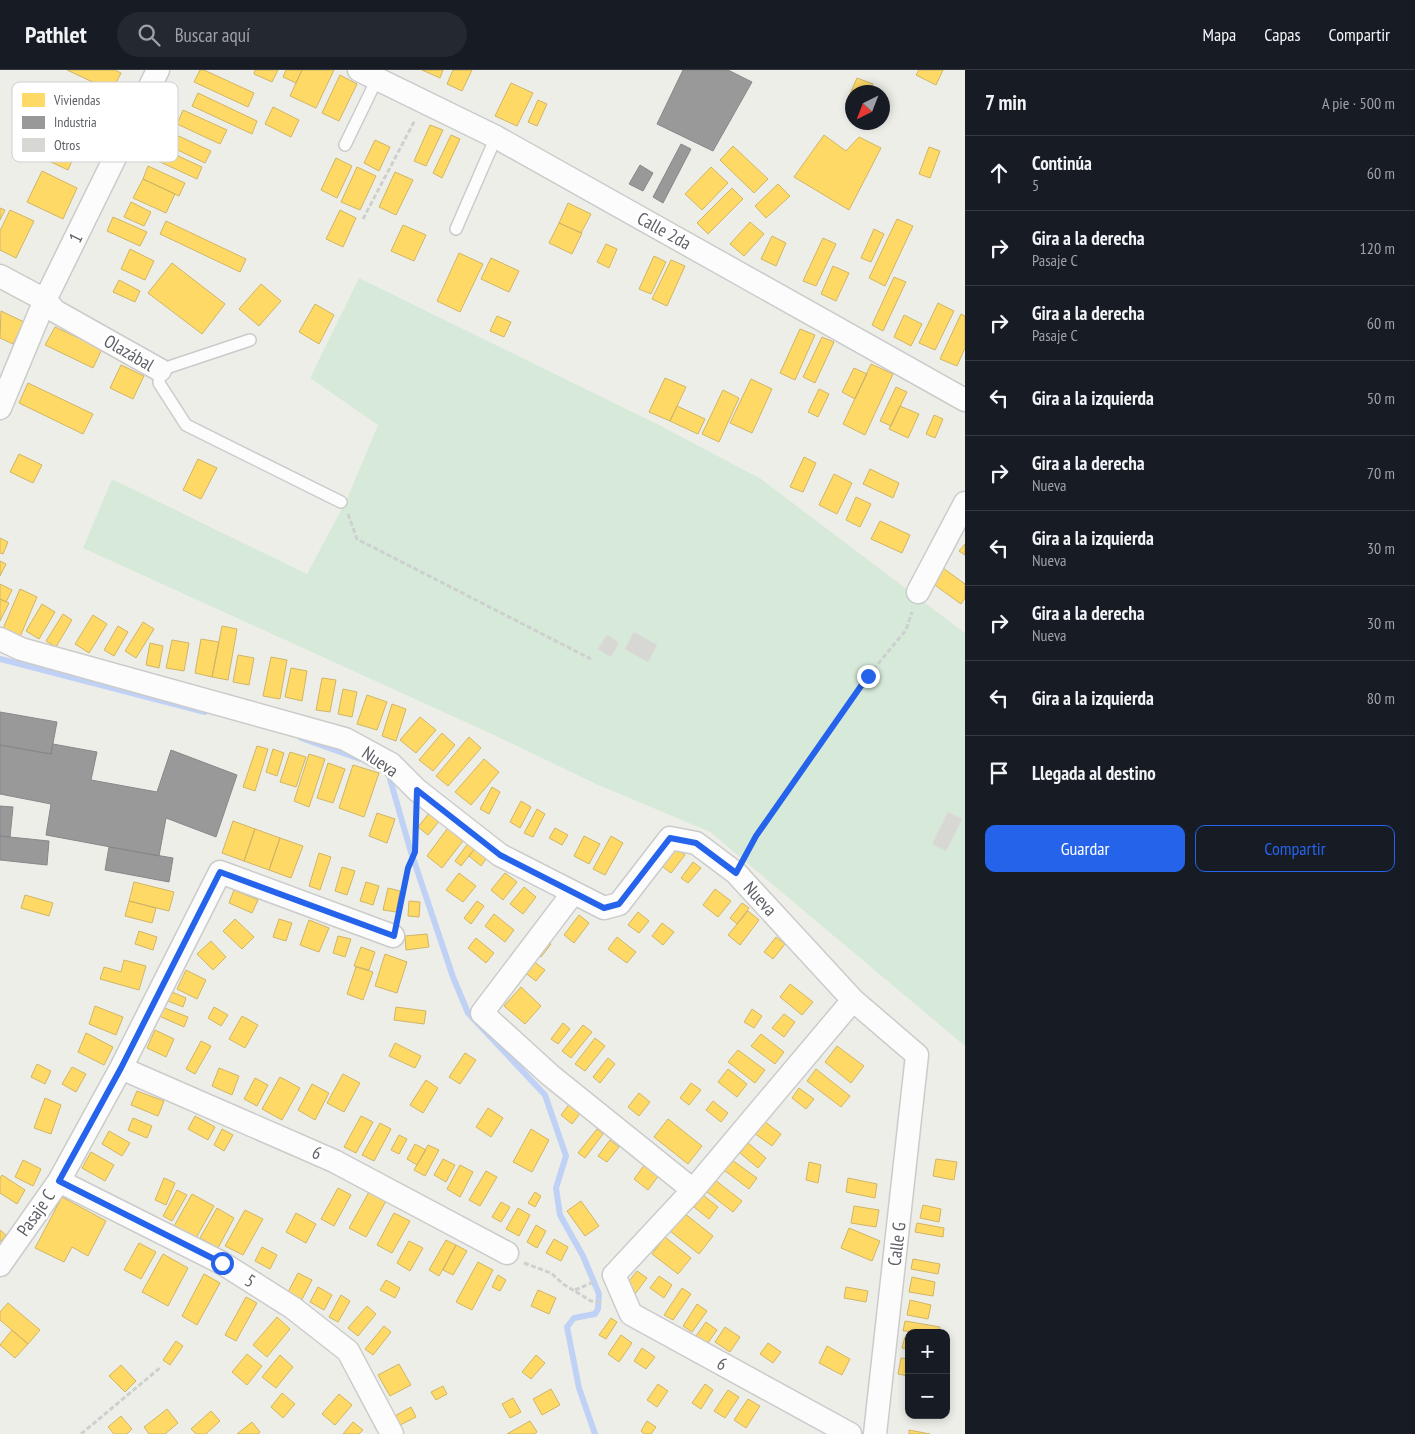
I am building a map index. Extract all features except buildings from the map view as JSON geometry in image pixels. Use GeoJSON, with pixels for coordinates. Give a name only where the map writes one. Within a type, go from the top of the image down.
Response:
{"type":"FeatureCollection","features":[{"type":"Feature","properties":{"kind":"street","name":"1"},"geometry":{"type":"LineString","coordinates":[[152,82],[158,70]]}},
{"type":"Feature","properties":{"kind":"street","name":"Calle 2da"},"geometry":{"type":"LineString","coordinates":[[368,75],[496,137],[965,400]]}},
{"type":"Feature","properties":{"kind":"street","name":"1"},"geometry":{"type":"LineString","coordinates":[[0,408],[46,300],[113,162]]}},
{"type":"Feature","properties":{"kind":"street","name":"Olazábal"},"geometry":{"type":"LineString","coordinates":[[0,276],[46,300],[55,311],[160,370]]}},
{"type":"Feature","properties":{"kind":"street"},"geometry":{"type":"LineString","coordinates":[[918,592],[965,503]]}},
{"type":"Feature","properties":{"kind":"street","name":"Nueva"},"geometry":{"type":"LineString","coordinates":[[0,639],[21,648],[345,739],[390,764],[417,790],[500,855],[604,908],[619,904],[670,838],[696,843],[736,873],[853,1000],[918,1055]]}},
{"type":"Feature","properties":{"kind":"street","name":"Pasaje C"},"geometry":{"type":"LineString","coordinates":[[0,1264],[59,1181],[121,1068],[220,872],[394,936]]}},
{"type":"Feature","properties":{"kind":"street"},"geometry":{"type":"LineString","coordinates":[[573,893],[482,1013],[550,1075],[693,1190],[853,1000]]}},
{"type":"Feature","properties":{"kind":"street","name":"Calle G"},"geometry":{"type":"LineString","coordinates":[[875,1434],[918,1055]]}},
{"type":"Feature","properties":{"kind":"street","name":"6"},"geometry":{"type":"LineString","coordinates":[[121,1068],[334,1161],[506,1253]]}},
{"type":"Feature","properties":{"kind":"street","name":"5"},"geometry":{"type":"LineString","coordinates":[[59,1181],[222,1263],[293,1308],[348,1351],[392,1434]]}},
{"type":"Feature","properties":{"kind":"street","name":"6"},"geometry":{"type":"LineString","coordinates":[[693,1190],[614,1275],[631,1314],[850,1434]]}},
{"type":"Feature","properties":{"kind":"lane"},"geometry":{"type":"LineString","coordinates":[[345,145],[368,75]]}},
{"type":"Feature","properties":{"kind":"lane"},"geometry":{"type":"LineString","coordinates":[[456,229],[496,137]]}},
{"type":"Feature","properties":{"kind":"lane"},"geometry":{"type":"LineString","coordinates":[[160,370],[250,340]]}},
{"type":"Feature","properties":{"kind":"lane","name":"Olazábal"},"geometry":{"type":"LineString","coordinates":[[160,370],[159,383],[186,425],[341,502]]}},
{"type":"Feature","properties":{"kind":"path"},"geometry":{"type":"LineString","coordinates":[[363,219],[425,101]]}},
{"type":"Feature","properties":{"kind":"path"},"geometry":{"type":"LineString","coordinates":[[341,502],[351,519],[357,539],[591,659]]}},
{"type":"Feature","properties":{"kind":"path"},"geometry":{"type":"LineString","coordinates":[[736,873],[756,836],[868,676],[906,630],[918,592]]}},
{"type":"Feature","properties":{"kind":"path"},"geometry":{"type":"LineString","coordinates":[[394,936],[408,868],[415,852],[417,790]]}},
{"type":"Feature","properties":{"kind":"path"},"geometry":{"type":"LineString","coordinates":[[506,1253],[522,1262],[551,1273],[574,1291],[592,1301],[605,1302]]}},
{"type":"Feature","properties":{"kind":"path"},"geometry":{"type":"LineString","coordinates":[[574,1291],[589,1284]]}},
{"type":"Feature","properties":{"kind":"path"},"geometry":{"type":"LineString","coordinates":[[81,1434],[161,1367]]}},
{"type":"Feature","properties":{"kind":"green space"},"geometry":{"type":"Polygon","coordinates":[[[359,278],[661,426],[761,479],[965,633],[965,1046],[710,832],[596,784],[496,736],[83,548],[112,479],[307,574],[347,499],[378,425],[310,378],[359,278]]]}},
{"type":"Feature","properties":{"kind":"waterway"},"geometry":{"type":"LineString","coordinates":[[0,659],[205,712]]}},
{"type":"Feature","properties":{"kind":"waterway"},"geometry":{"type":"LineString","coordinates":[[301,738],[360,759]]}},
{"type":"Feature","properties":{"kind":"waterway"},"geometry":{"type":"LineString","coordinates":[[388,772],[410,849],[453,977],[468,1013],[545,1095],[566,1156],[556,1188],[560,1215],[583,1256],[599,1294],[598,1309],[595,1314],[574,1318],[567,1327],[579,1388],[595,1434]]}},
{"type":"Feature","properties":{"kind":"route"},"geometry":{"type":"LineString","coordinates":[[222,1263],[59,1181],[121,1068],[220,872],[394,936],[408,868],[415,852],[417,790],[500,855],[604,908],[619,904],[670,838],[696,843],[736,873],[756,836],[800,776],[820,743],[868,676]]}}]}
